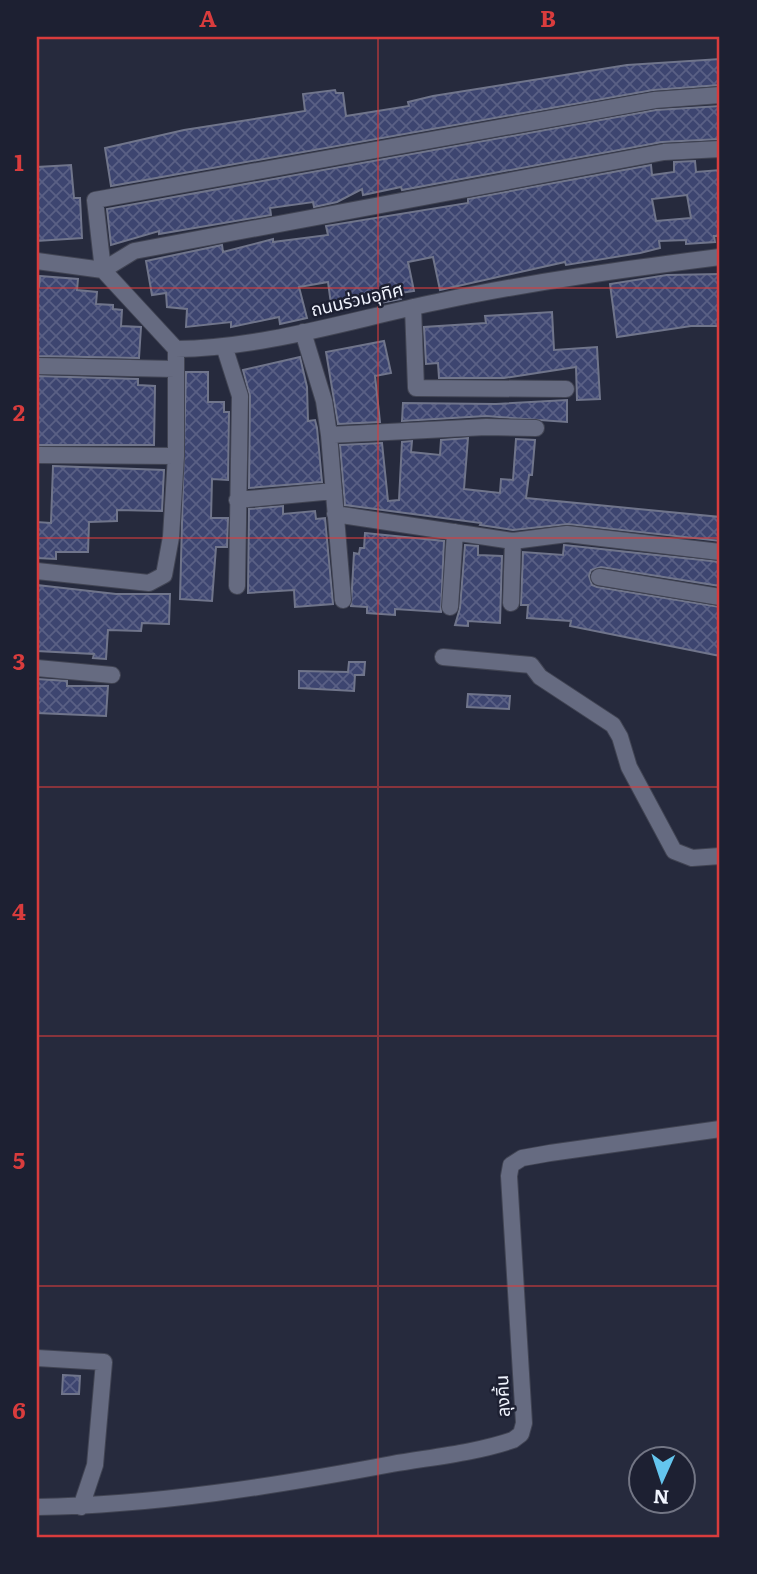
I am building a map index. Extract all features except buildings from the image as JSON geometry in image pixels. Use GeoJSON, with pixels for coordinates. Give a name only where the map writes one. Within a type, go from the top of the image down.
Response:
{"type":"FeatureCollection","features":[{"type":"Feature","properties":{"kind":"street"},"geometry":{"type":"LineString","coordinates":[[37,571],[142,582],[160,578],[166,572],[176,456],[176,349],[103,270],[94,200],[655,100],[720,95]]}},
{"type":"Feature","properties":{"kind":"street"},"geometry":{"type":"LineString","coordinates":[[37,261],[103,270],[134,251],[664,152],[720,149]]}},
{"type":"Feature","properties":{"kind":"street","name":"ถนนร่วมอุทิศ"},"geometry":{"type":"LineString","coordinates":[[176,349],[225,349],[413,307],[600,273],[720,257]]}},
{"type":"Feature","properties":{"kind":"street"},"geometry":{"type":"LineString","coordinates":[[413,307],[416,388],[566,389]]}},
{"type":"Feature","properties":{"kind":"street"},"geometry":{"type":"LineString","coordinates":[[303,332],[324,401],[343,600]]}},
{"type":"Feature","properties":{"kind":"street"},"geometry":{"type":"LineString","coordinates":[[225,349],[240,396],[237,586]]}},
{"type":"Feature","properties":{"kind":"street"},"geometry":{"type":"LineString","coordinates":[[37,366],[175,369]]}},
{"type":"Feature","properties":{"kind":"street"},"geometry":{"type":"LineString","coordinates":[[329,435],[486,427],[536,428]]}},
{"type":"Feature","properties":{"kind":"street"},"geometry":{"type":"LineString","coordinates":[[37,455],[176,456]]}},
{"type":"Feature","properties":{"kind":"street"},"geometry":{"type":"LineString","coordinates":[[237,500],[334,491]]}},
{"type":"Feature","properties":{"kind":"street"},"geometry":{"type":"LineString","coordinates":[[335,514],[513,541],[567,534],[720,552]]}},
{"type":"Feature","properties":{"kind":"street"},"geometry":{"type":"LineString","coordinates":[[450,607],[455,532]]}},
{"type":"Feature","properties":{"kind":"street"},"geometry":{"type":"LineString","coordinates":[[511,603],[513,541]]}},
{"type":"Feature","properties":{"kind":"street"},"geometry":{"type":"LineString","coordinates":[[599,577],[720,597]]}},
{"type":"Feature","properties":{"kind":"street"},"geometry":{"type":"LineString","coordinates":[[443,657],[531,665],[540,677],[613,725],[620,737],[629,767],[674,851],[692,858],[720,856]]}},
{"type":"Feature","properties":{"kind":"street"},"geometry":{"type":"LineString","coordinates":[[37,668],[112,675]]}},
{"type":"Feature","properties":{"kind":"street","name":"ลุงคิ้น"},"geometry":{"type":"LineString","coordinates":[[37,1507],[112,1506],[217,1493],[350,1472],[513,1440],[521,1434],[524,1423],[509,1176],[511,1165],[522,1158],[550,1153],[720,1129]]}},
{"type":"Feature","properties":{"kind":"street"},"geometry":{"type":"LineString","coordinates":[[37,1358],[104,1362],[95,1465],[81,1507]]}}]}
